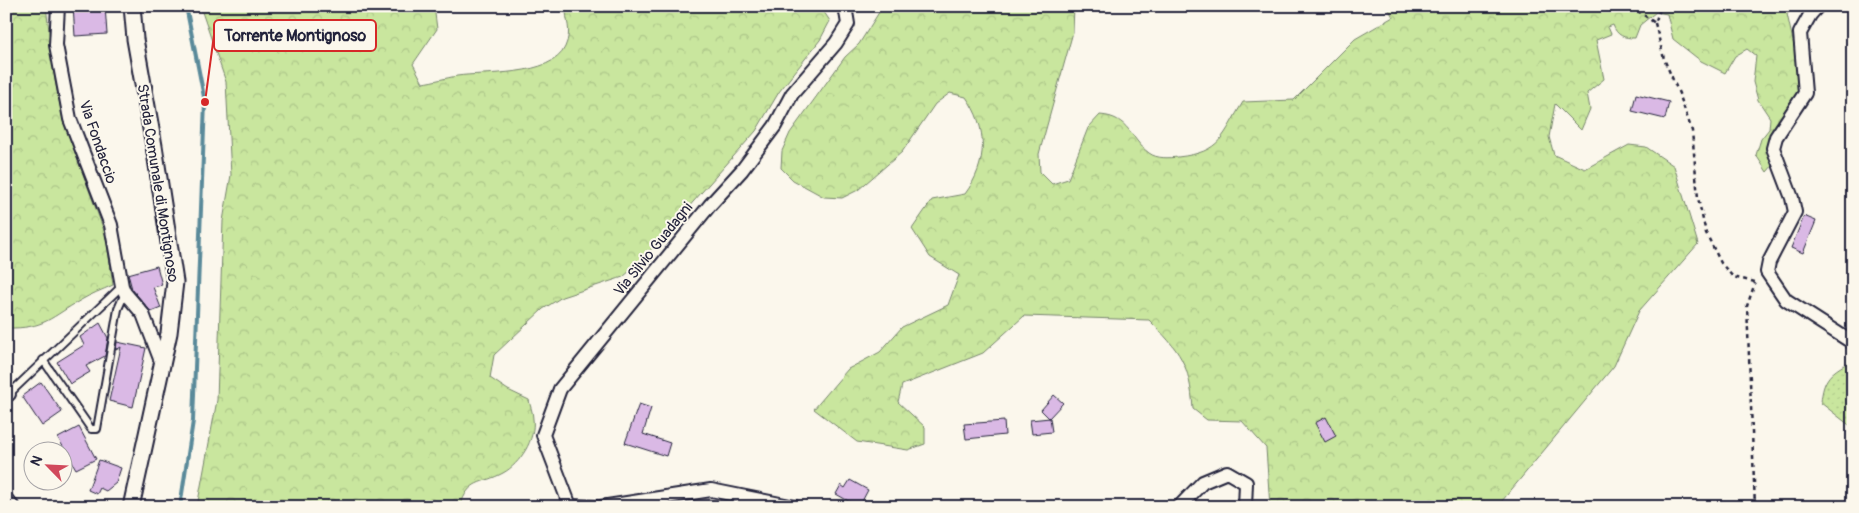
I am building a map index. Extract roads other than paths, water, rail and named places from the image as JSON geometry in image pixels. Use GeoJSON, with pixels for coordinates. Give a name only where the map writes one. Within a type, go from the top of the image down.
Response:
{"type":"FeatureCollection","features":[{"type":"Feature","properties":{"kind":"street","name":"Via Fondaccio"},"geometry":{"type":"LineString","coordinates":[[58,6],[56,45],[70,119],[112,225],[123,289]]}},
{"type":"Feature","properties":{"kind":"street","name":"Strada Comunale di Montignoso"},"geometry":{"type":"LineString","coordinates":[[131,507],[173,310],[174,282],[154,146],[135,39],[132,6]]}},
{"type":"Feature","properties":{"kind":"street","name":"Via Silvio Guadagni"},"geometry":{"type":"LineString","coordinates":[[596,507],[570,506],[543,435],[560,388],[710,205],[742,170],[775,126],[792,94],[836,43],[848,24],[845,6]]}},
{"type":"Feature","properties":{"kind":"street"},"geometry":{"type":"LineString","coordinates":[[1818,6],[1810,15],[1800,33],[1805,93],[1776,137],[1773,148],[1792,198],[1795,212],[1769,262],[1767,272],[1786,300],[1853,343]]}},
{"type":"Feature","properties":{"kind":"street"},"geometry":{"type":"LineString","coordinates":[[123,289],[143,314],[162,364]]}},
{"type":"Feature","properties":{"kind":"street"},"geometry":{"type":"LineString","coordinates":[[1179,507],[1203,482],[1227,472],[1246,483],[1245,507]]}},
{"type":"Feature","properties":{"kind":"street"},"geometry":{"type":"LineString","coordinates":[[601,507],[712,490],[795,507]]}},
{"type":"Feature","properties":{"kind":"street"},"geometry":{"type":"LineString","coordinates":[[6,499],[13,507]]}},
{"type":"Feature","properties":{"kind":"lane"},"geometry":{"type":"LineString","coordinates":[[43,360],[91,429],[97,429],[123,289]]}},
{"type":"Feature","properties":{"kind":"lane"},"geometry":{"type":"LineString","coordinates":[[7,393],[123,289]]}},
{"type":"Feature","properties":{"kind":"waterway"},"geometry":{"type":"LineString","coordinates":[[180,507],[193,421],[205,102],[186,6]]}},
{"type":"Feature","properties":{"kind":"place","name":"Torrente Montignoso"},"geometry":{"type":"Point","coordinates":[205,102]}}]}
